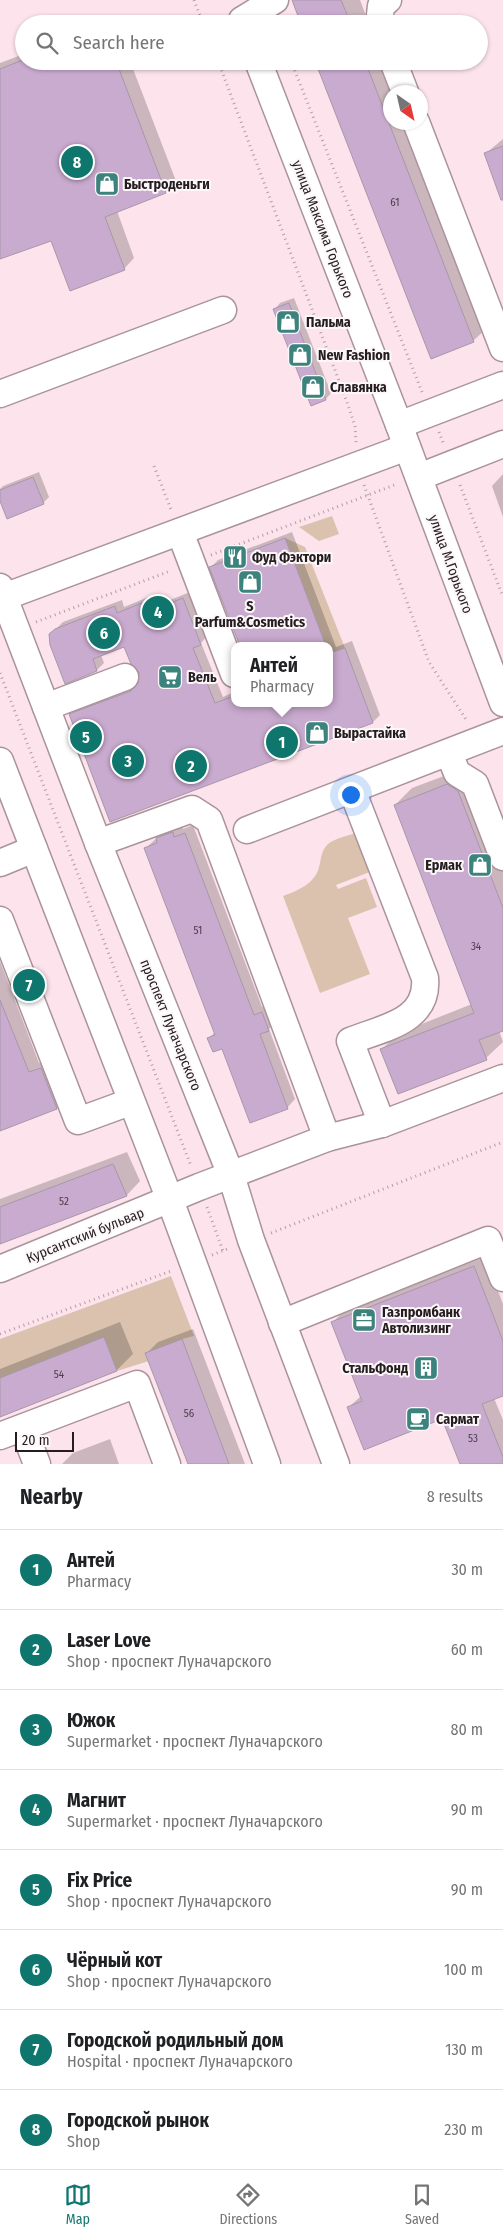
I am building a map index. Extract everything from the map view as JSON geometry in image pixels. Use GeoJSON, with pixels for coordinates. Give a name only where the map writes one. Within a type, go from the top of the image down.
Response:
{"type":"FeatureCollection","features":[{"type":"Feature","properties":{"kind":"street"},"geometry":{"type":"LineString","coordinates":[[240,15],[275,0]]}},
{"type":"Feature","properties":{"kind":"street"},"geometry":{"type":"LineString","coordinates":[[380,15],[381,6],[388,0]]}},
{"type":"Feature","properties":{"kind":"street","name":"улица Максима Горького"},"geometry":{"type":"LineString","coordinates":[[261,70],[403,436]]}},
{"type":"Feature","properties":{"kind":"street"},"geometry":{"type":"LineString","coordinates":[[396,70],[402,85]]}},
{"type":"Feature","properties":{"kind":"street"},"geometry":{"type":"LineString","coordinates":[[419,130],[503,348]]}},
{"type":"Feature","properties":{"kind":"street"},"geometry":{"type":"LineString","coordinates":[[0,394],[223,310]]}},
{"type":"Feature","properties":{"kind":"street"},"geometry":{"type":"LineString","coordinates":[[2,592],[180,532],[356,466],[403,436],[430,413],[503,385]]}},
{"type":"Feature","properties":{"kind":"street","name":"улица М.Горького"},"geometry":{"type":"LineString","coordinates":[[403,436],[503,703]]}},
{"type":"Feature","properties":{"kind":"street"},"geometry":{"type":"LineString","coordinates":[[419,477],[503,444]]}},
{"type":"Feature","properties":{"kind":"street"},"geometry":{"type":"LineString","coordinates":[[180,532],[231,666]]}},
{"type":"Feature","properties":{"kind":"street","name":"проспект Луначарского"},"geometry":{"type":"LineString","coordinates":[[2,592],[98,843],[231,1175],[251,1240],[336,1464]]}},
{"type":"Feature","properties":{"kind":"street"},"geometry":{"type":"LineString","coordinates":[[46,707],[125,677]]}},
{"type":"Feature","properties":{"kind":"street"},"geometry":{"type":"LineString","coordinates":[[247,830],[503,731]]}},
{"type":"Feature","properties":{"kind":"street"},"geometry":{"type":"LineString","coordinates":[[449,752],[457,773],[475,784],[503,857]]}},
{"type":"Feature","properties":{"kind":"street"},"geometry":{"type":"LineString","coordinates":[[0,761],[130,1102],[170,1200],[266,1464]]}},
{"type":"Feature","properties":{"kind":"street"},"geometry":{"type":"LineString","coordinates":[[352,790],[425,978],[425,995],[416,1012],[408,1018],[350,1041],[382,1124]]}},
{"type":"Feature","properties":{"kind":"street"},"geometry":{"type":"LineString","coordinates":[[98,843],[192,809],[210,820],[327,1138]]}},
{"type":"Feature","properties":{"kind":"street"},"geometry":{"type":"LineString","coordinates":[[0,863],[34,849]]}},
{"type":"Feature","properties":{"kind":"street"},"geometry":{"type":"LineString","coordinates":[[0,920],[78,1121],[130,1102]]}},
{"type":"Feature","properties":{"kind":"street","name":"Курсантский бульвар"},"geometry":{"type":"LineString","coordinates":[[0,1269],[199,1187],[327,1138],[382,1124],[503,1078]]}},
{"type":"Feature","properties":{"kind":"street"},"geometry":{"type":"LineString","coordinates":[[282,1323],[496,1237],[503,1278]]}},
{"type":"Feature","properties":{"kind":"street"},"geometry":{"type":"LineString","coordinates":[[37,1464],[12,1432],[137,1384],[167,1464]]}},
{"type":"Feature","properties":{"kind":"path"},"geometry":{"type":"LineString","coordinates":[[194,0],[200,15]]}},
{"type":"Feature","properties":{"kind":"path"},"geometry":{"type":"LineString","coordinates":[[221,70],[355,426],[356,466],[429,662]]}},
{"type":"Feature","properties":{"kind":"path"},"geometry":{"type":"LineString","coordinates":[[295,70],[503,597]]}},
{"type":"Feature","properties":{"kind":"path"},"geometry":{"type":"LineString","coordinates":[[154,466],[180,532]]}},
{"type":"Feature","properties":{"kind":"path"},"geometry":{"type":"LineString","coordinates":[[0,673],[223,1251]]}},
{"type":"Feature","properties":{"kind":"shaded area"},"geometry":{"type":"Polygon","coordinates":[[[332,516],[339,534],[319,541],[299,527],[332,516]]]}},
{"type":"Feature","properties":{"kind":"shaded area"},"geometry":{"type":"Polygon","coordinates":[[[285,538],[305,547],[345,648],[333,652],[333,642],[324,642],[285,538]]]}},
{"type":"Feature","properties":{"kind":"shaded area"},"geometry":{"type":"Polygon","coordinates":[[[360,832],[375,870],[336,885],[338,889],[366,878],[377,907],[348,918],[370,974],[320,993],[283,896],[299,889],[314,878],[322,853],[327,845],[338,839],[360,832]]]}},
{"type":"Feature","properties":{"kind":"shaded area"},"geometry":{"type":"Polygon","coordinates":[[[171,1276],[194,1336],[182,1339],[149,1361],[117,1371],[104,1337],[0,1378],[0,1339],[171,1276]]]}},
{"type":"Feature","properties":{"kind":"building"},"geometry":{"type":"Polygon","coordinates":[[[292,0],[341,0],[347,15],[298,15],[292,0]]]}},
{"type":"Feature","properties":{"kind":"building"},"geometry":{"type":"Polygon","coordinates":[[[15,63],[15,70],[119,70],[166,193],[105,217],[125,270],[70,291],[51,241],[0,259],[0,69],[15,63]]]}},
{"type":"Feature","properties":{"kind":"building"},"geometry":{"type":"Polygon","coordinates":[[[319,70],[368,70],[383,107],[383,130],[392,130],[474,342],[431,359],[319,70]]]}},
{"type":"Feature","properties":{"kind":"building"},"geometry":{"type":"Polygon","coordinates":[[[503,146],[503,200],[501,200],[484,153],[503,146]]]}},
{"type":"Feature","properties":{"kind":"building"},"geometry":{"type":"Polygon","coordinates":[[[289,303],[326,400],[311,406],[273,309],[289,303]]]}},
{"type":"Feature","properties":{"kind":"building"},"geometry":{"type":"Polygon","coordinates":[[[33,477],[44,504],[7,519],[0,501],[0,490],[33,477]]]}},
{"type":"Feature","properties":{"kind":"building"},"geometry":{"type":"Polygon","coordinates":[[[285,538],[324,642],[238,642],[209,567],[285,538]]]}},
{"type":"Feature","properties":{"kind":"building"},"geometry":{"type":"Polygon","coordinates":[[[183,598],[201,645],[193,648],[215,703],[231,697],[231,707],[333,707],[333,652],[345,648],[373,723],[110,822],[69,714],[131,691],[138,683],[139,672],[131,664],[124,647],[93,659],[97,671],[65,684],[50,645],[49,634],[55,629],[115,606],[117,613],[149,600],[153,610],[183,598]]]}},
{"type":"Feature","properties":{"kind":"building"},"geometry":{"type":"Polygon","coordinates":[[[447,784],[458,791],[503,908],[503,1031],[479,1040],[487,1060],[398,1094],[380,1049],[474,1013],[394,805],[447,784]]]}},
{"type":"Feature","properties":{"kind":"building"},"geometry":{"type":"Polygon","coordinates":[[[173,832],[174,837],[185,833],[254,1015],[262,1012],[269,1031],[260,1034],[288,1109],[250,1123],[222,1049],[213,1052],[207,1038],[215,1035],[144,848],[157,843],[156,838],[173,832]]]}},
{"type":"Feature","properties":{"kind":"building"},"geometry":{"type":"Polygon","coordinates":[[[0,1000],[29,1072],[41,1068],[57,1109],[0,1131],[0,1000]]]}},
{"type":"Feature","properties":{"kind":"building"},"geometry":{"type":"Polygon","coordinates":[[[113,1164],[127,1196],[0,1244],[0,1207],[113,1164]]]}},
{"type":"Feature","properties":{"kind":"building","name":"СтальФонд"},"geometry":{"type":"Polygon","coordinates":[[[474,1266],[503,1341],[503,1396],[482,1404],[503,1457],[503,1464],[460,1464],[442,1419],[364,1450],[347,1407],[362,1401],[331,1322],[474,1266]]]}},
{"type":"Feature","properties":{"kind":"building"},"geometry":{"type":"Polygon","coordinates":[[[104,1337],[117,1371],[0,1417],[0,1378],[104,1337]]]}},
{"type":"Feature","properties":{"kind":"building"},"geometry":{"type":"Polygon","coordinates":[[[182,1339],[229,1464],[188,1464],[145,1353],[182,1339]]]}},
{"type":"Feature","properties":{"kind":"place","name":"Городской рынок"},"geometry":{"type":"Point","coordinates":[77,162]}},
{"type":"Feature","properties":{"kind":"place","name":"Быстроденьги"},"geometry":{"type":"Point","coordinates":[107,184]}},
{"type":"Feature","properties":{"kind":"place","name":"Пальма"},"geometry":{"type":"Point","coordinates":[288,322]}},
{"type":"Feature","properties":{"kind":"place","name":"New Fashion"},"geometry":{"type":"Point","coordinates":[300,355]}},
{"type":"Feature","properties":{"kind":"place","name":"Славянка"},"geometry":{"type":"Point","coordinates":[313,387]}},
{"type":"Feature","properties":{"kind":"place","name":"Фуд Фэктори"},"geometry":{"type":"Point","coordinates":[235,557]}},
{"type":"Feature","properties":{"kind":"place","name":"S Parfum&Cosmetics"},"geometry":{"type":"Point","coordinates":[250,582]}},
{"type":"Feature","properties":{"kind":"place","name":"Магнит"},"geometry":{"type":"Point","coordinates":[158,612]}},
{"type":"Feature","properties":{"kind":"place","name":"Чёрный кот"},"geometry":{"type":"Point","coordinates":[104,633]}},
{"type":"Feature","properties":{"kind":"place","name":"Вель"},"geometry":{"type":"Point","coordinates":[170,677]}},
{"type":"Feature","properties":{"kind":"place","name":"Вырастайка"},"geometry":{"type":"Point","coordinates":[317,733]}},
{"type":"Feature","properties":{"kind":"place","name":"Fix Price"},"geometry":{"type":"Point","coordinates":[86,737]}},
{"type":"Feature","properties":{"kind":"place","name":"Антей"},"geometry":{"type":"Point","coordinates":[282,742]}},
{"type":"Feature","properties":{"kind":"place","name":"Южок"},"geometry":{"type":"Point","coordinates":[128,761]}},
{"type":"Feature","properties":{"kind":"place","name":"Laser Love"},"geometry":{"type":"Point","coordinates":[191,766]}},
{"type":"Feature","properties":{"kind":"place","name":"Ермак"},"geometry":{"type":"Point","coordinates":[480,865]}},
{"type":"Feature","properties":{"kind":"place","name":"Городской родильный дом"},"geometry":{"type":"Point","coordinates":[29,985]}},
{"type":"Feature","properties":{"kind":"place","name":"Газпромбанк Автолизинг"},"geometry":{"type":"Point","coordinates":[364,1320]}},
{"type":"Feature","properties":{"kind":"place","name":"СтальФонд"},"geometry":{"type":"Point","coordinates":[426,1368]}},
{"type":"Feature","properties":{"kind":"place","name":"Сармат"},"geometry":{"type":"Point","coordinates":[418,1419]}}]}
